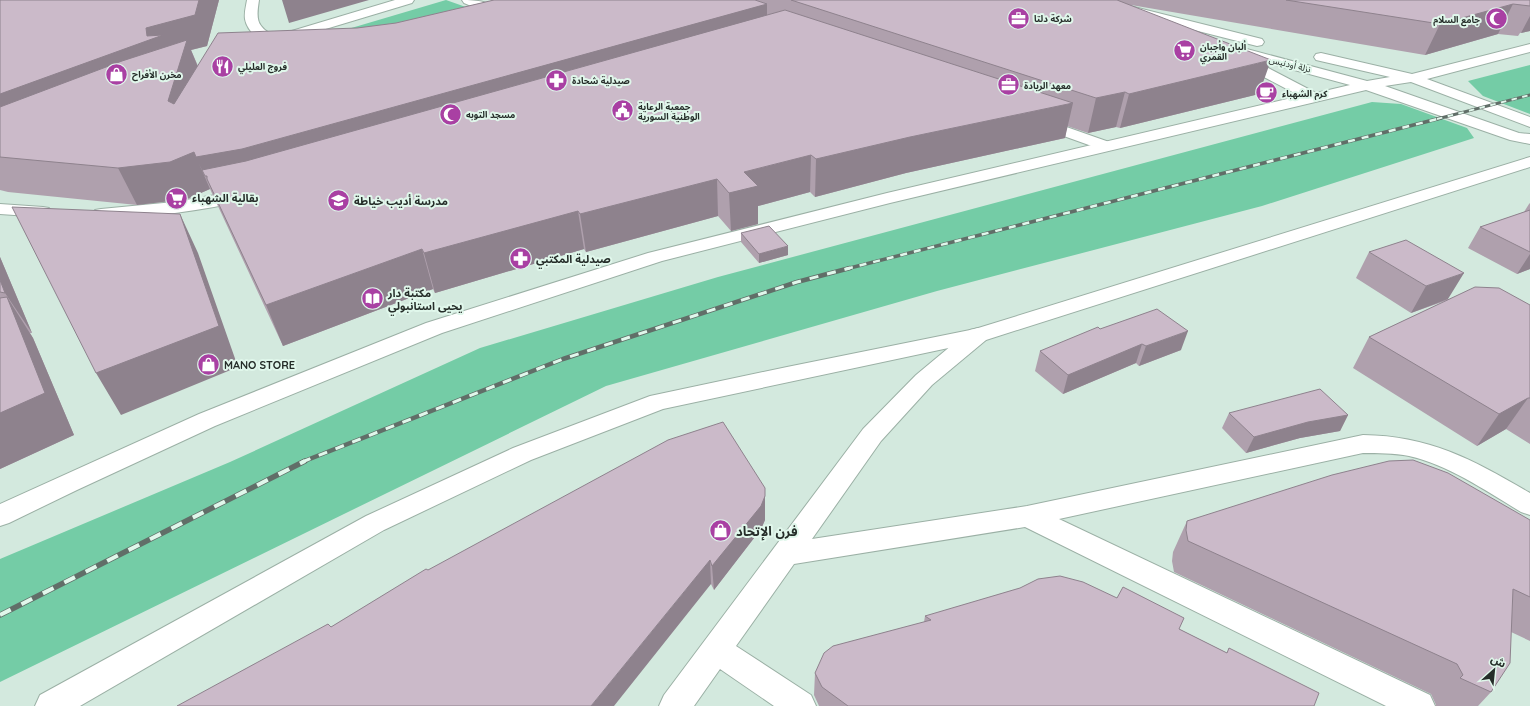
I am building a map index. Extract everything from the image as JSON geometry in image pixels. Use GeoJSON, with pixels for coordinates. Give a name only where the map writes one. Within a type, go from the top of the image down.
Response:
{"type":"FeatureCollection","features":[{"type":"Feature","properties":{"kind":"main road"},"geometry":{"type":"LineString","coordinates":[[254,0],[251,14],[253,25],[264,36],[272,40],[298,45]]}},
{"type":"Feature","properties":{"kind":"main road"},"geometry":{"type":"LineString","coordinates":[[258,45],[408,0]]}},
{"type":"Feature","properties":{"kind":"main road"},"geometry":{"type":"LineString","coordinates":[[468,0],[494,13],[495,15],[476,23]]}},
{"type":"Feature","properties":{"kind":"main road"},"geometry":{"type":"LineString","coordinates":[[1088,5],[1121,20]]}},
{"type":"Feature","properties":{"kind":"main road"},"geometry":{"type":"LineString","coordinates":[[1088,5],[1273,46]]}},
{"type":"Feature","properties":{"kind":"main road","name":"نزلة أودنيس"},"geometry":{"type":"LineString","coordinates":[[1185,37],[1367,85],[1516,137],[1530,139]]}},
{"type":"Feature","properties":{"kind":"main road"},"geometry":{"type":"LineString","coordinates":[[0,516],[68,482],[207,420],[434,328],[655,257],[887,198],[1367,85],[1412,78],[1530,48]]}},
{"type":"Feature","properties":{"kind":"main road"},"geometry":{"type":"LineString","coordinates":[[1221,52],[1268,72],[1315,98]]}},
{"type":"Feature","properties":{"kind":"main road"},"geometry":{"type":"LineString","coordinates":[[1312,55],[1412,78],[1530,122]]}},
{"type":"Feature","properties":{"kind":"main road"},"geometry":{"type":"LineString","coordinates":[[1024,117],[1106,146]]}},
{"type":"Feature","properties":{"kind":"main road"},"geometry":{"type":"LineString","coordinates":[[50,706],[374,524],[522,454],[658,402],[978,335],[1530,162]]}},
{"type":"Feature","properties":{"kind":"main road"},"geometry":{"type":"LineString","coordinates":[[83,214],[158,210],[192,206],[260,192]]}},
{"type":"Feature","properties":{"kind":"main road"},"geometry":{"type":"LineString","coordinates":[[0,209],[59,213]]}},
{"type":"Feature","properties":{"kind":"main road"},"geometry":{"type":"LineString","coordinates":[[675,706],[872,435],[924,380],[978,335]]}},
{"type":"Feature","properties":{"kind":"main road"},"geometry":{"type":"LineString","coordinates":[[785,554],[1027,516],[1355,446],[1380,443],[1417,448],[1437,455],[1463,467],[1530,505]]}},
{"type":"Feature","properties":{"kind":"main road"},"geometry":{"type":"LineString","coordinates":[[1027,516],[1419,706]]}},
{"type":"Feature","properties":{"kind":"main road"},"geometry":{"type":"LineString","coordinates":[[716,649],[800,706]]}},
{"type":"Feature","properties":{"kind":"green space"},"geometry":{"type":"Polygon","coordinates":[[[446,0],[480,12],[321,37],[446,0]]]}},
{"type":"Feature","properties":{"kind":"green space"},"geometry":{"type":"Polygon","coordinates":[[[1530,65],[1530,114],[1483,96],[1468,81],[1530,65]]]}},
{"type":"Feature","properties":{"kind":"green space"},"geometry":{"type":"Polygon","coordinates":[[[1372,102],[1401,104],[1467,128],[1474,138],[1262,206],[937,291],[606,386],[0,682],[0,559],[230,462],[480,348],[718,277],[1372,102]]]}},
{"type":"Feature","properties":{"kind":"building"},"geometry":{"type":"Polygon","coordinates":[[[0,0],[199,0],[195,15],[146,28],[147,36],[163,35],[0,94],[0,0]]]}},
{"type":"Feature","properties":{"kind":"building"},"geometry":{"type":"Polygon","coordinates":[[[494,0],[755,0],[767,4],[242,149],[196,157],[194,152],[170,162],[118,168],[0,157],[0,107],[122,61],[187,40],[168,101],[174,104],[218,33],[357,28],[396,23],[494,0]]]}},
{"type":"Feature","properties":{"kind":"building"},"geometry":{"type":"Polygon","coordinates":[[[791,0],[1117,0],[1271,60],[1129,94],[1125,92],[1096,98],[791,0]]]}},
{"type":"Feature","properties":{"kind":"building"},"geometry":{"type":"Polygon","coordinates":[[[1286,0],[1530,0],[1530,6],[1513,4],[1440,24],[1286,0]]]}},
{"type":"Feature","properties":{"kind":"building"},"geometry":{"type":"Polygon","coordinates":[[[785,10],[1073,103],[910,137],[816,159],[811,155],[744,172],[758,186],[729,193],[717,179],[580,214],[578,211],[424,253],[422,249],[266,305],[207,179],[207,176],[205,176],[202,170],[246,161],[785,10]]]}},
{"type":"Feature","properties":{"kind":"building"},"geometry":{"type":"Polygon","coordinates":[[[12,207],[180,214],[219,326],[96,373],[12,207]]]}},
{"type":"Feature","properties":{"kind":"building"},"geometry":{"type":"Polygon","coordinates":[[[1530,210],[1530,252],[1480,227],[1530,210]]]}},
{"type":"Feature","properties":{"kind":"building"},"geometry":{"type":"Polygon","coordinates":[[[769,226],[788,246],[759,254],[741,233],[769,226]]]}},
{"type":"Feature","properties":{"kind":"building"},"geometry":{"type":"Polygon","coordinates":[[[1406,240],[1464,273],[1426,286],[1369,252],[1406,240]]]}},
{"type":"Feature","properties":{"kind":"building"},"geometry":{"type":"Polygon","coordinates":[[[0,280],[5,293],[0,292],[0,280]]]}},
{"type":"Feature","properties":{"kind":"building"},"geometry":{"type":"Polygon","coordinates":[[[1475,287],[1499,288],[1530,305],[1530,398],[1499,414],[1369,337],[1475,287]]]}},
{"type":"Feature","properties":{"kind":"building"},"geometry":{"type":"Polygon","coordinates":[[[7,297],[45,393],[0,413],[0,298],[7,297]]]}},
{"type":"Feature","properties":{"kind":"building"},"geometry":{"type":"Polygon","coordinates":[[[1157,309],[1188,331],[1146,346],[1142,344],[1068,375],[1040,351],[1098,327],[1100,329],[1157,309]]]}},
{"type":"Feature","properties":{"kind":"building"},"geometry":{"type":"Polygon","coordinates":[[[1320,389],[1348,415],[1308,422],[1254,437],[1229,413],[1320,389]]]}},
{"type":"Feature","properties":{"kind":"building"},"geometry":{"type":"Polygon","coordinates":[[[723,422],[765,488],[765,496],[761,506],[712,566],[710,560],[591,706],[177,706],[328,624],[331,627],[426,569],[428,570],[668,440],[723,422]]]}},
{"type":"Feature","properties":{"kind":"building"},"geometry":{"type":"Polygon","coordinates":[[[1413,460],[1448,473],[1530,520],[1530,597],[1513,589],[1510,663],[1491,692],[1460,678],[1463,675],[1457,664],[1188,541],[1186,530],[1187,521],[1332,475],[1389,461],[1413,460]]]}},
{"type":"Feature","properties":{"kind":"building"},"geometry":{"type":"Polygon","coordinates":[[[1060,576],[1083,582],[1117,598],[1123,587],[1184,618],[1179,629],[1227,653],[1229,648],[1319,693],[1314,706],[848,706],[822,687],[815,673],[824,653],[833,646],[931,620],[925,616],[1020,588],[1038,579],[1060,576]]]}},
{"type":"Feature","properties":{"kind":"railway"},"geometry":{"type":"LineString","coordinates":[[1437,119],[1530,95]]}},
{"type":"Feature","properties":{"kind":"railway"},"geometry":{"type":"LineString","coordinates":[[846,269],[1441,118]]}},
{"type":"Feature","properties":{"kind":"railway"},"geometry":{"type":"LineString","coordinates":[[302,462],[563,359],[797,282],[850,268]]}},
{"type":"Feature","properties":{"kind":"railway"},"geometry":{"type":"LineString","coordinates":[[0,615],[305,461]]}},
{"type":"Feature","properties":{"kind":"place","name":"شركة دلتا"},"geometry":{"type":"Point","coordinates":[1018,18]}},
{"type":"Feature","properties":{"kind":"place","name":"جامع السلام"},"geometry":{"type":"Point","coordinates":[1496,19]}},
{"type":"Feature","properties":{"kind":"place","name":"ألبان وأجبان القمري"},"geometry":{"type":"Point","coordinates":[1185,51]}},
{"type":"Feature","properties":{"kind":"place","name":"فروج العليلي"},"geometry":{"type":"Point","coordinates":[223,66]}},
{"type":"Feature","properties":{"kind":"place","name":"مخرن الأفراح"},"geometry":{"type":"Point","coordinates":[116,74]}},
{"type":"Feature","properties":{"kind":"place","name":"صيدلية شحادة"},"geometry":{"type":"Point","coordinates":[556,80]}},
{"type":"Feature","properties":{"kind":"place","name":"معهد الريادة"},"geometry":{"type":"Point","coordinates":[1009,85]}},
{"type":"Feature","properties":{"kind":"place","name":"كرم الشهباء"},"geometry":{"type":"Point","coordinates":[1266,93]}},
{"type":"Feature","properties":{"kind":"place","name":"جمعية الرعاية الوطنية السورية"},"geometry":{"type":"Point","coordinates":[623,111]}},
{"type":"Feature","properties":{"kind":"place","name":"مسجد التوبه"},"geometry":{"type":"Point","coordinates":[451,114]}},
{"type":"Feature","properties":{"kind":"place","name":"بقالية الشهباء"},"geometry":{"type":"Point","coordinates":[177,198]}},
{"type":"Feature","properties":{"kind":"place","name":"مدرسة أديب خياطة"},"geometry":{"type":"Point","coordinates":[338,201]}},
{"type":"Feature","properties":{"kind":"place","name":"صيدلية المكتبي"},"geometry":{"type":"Point","coordinates":[521,259]}},
{"type":"Feature","properties":{"kind":"place","name":"مكتبة دار يحيى استانبولي"},"geometry":{"type":"Point","coordinates":[372,299]}},
{"type":"Feature","properties":{"kind":"place","name":"MANO STORE"},"geometry":{"type":"Point","coordinates":[209,365]}},
{"type":"Feature","properties":{"kind":"place","name":"فرن الإتحاد"},"geometry":{"type":"Point","coordinates":[720,531]}}]}
